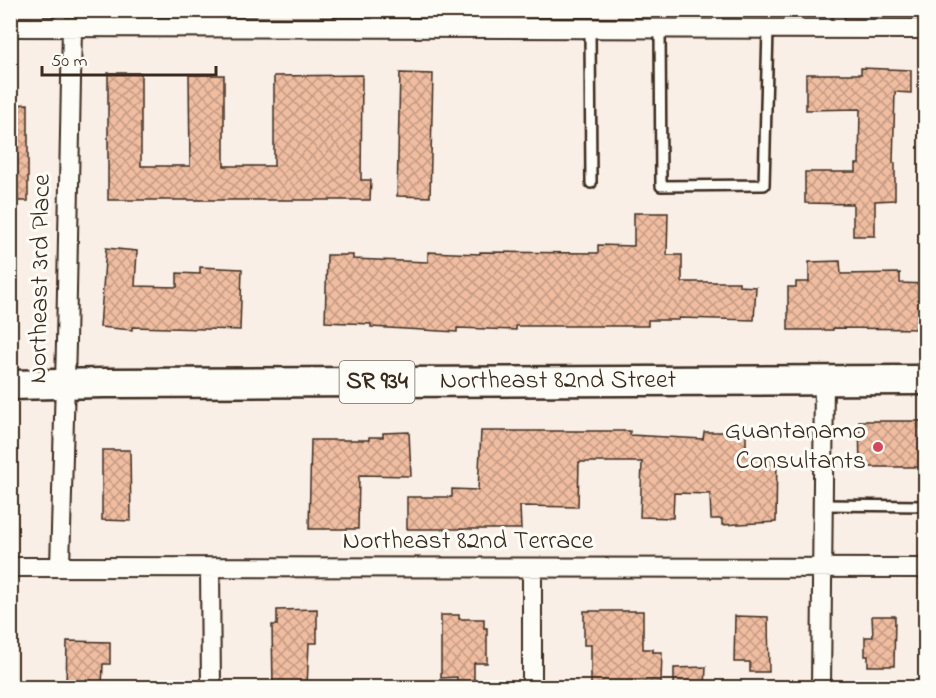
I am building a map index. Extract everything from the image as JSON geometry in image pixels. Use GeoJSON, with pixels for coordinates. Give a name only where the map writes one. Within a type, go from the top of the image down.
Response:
{"type":"FeatureCollection","features":[{"type":"Feature","properties":{"kind":"main road","name":"Northeast 82nd Street"},"geometry":{"type":"LineString","coordinates":[[10,385],[926,380]]}},
{"type":"Feature","properties":{"kind":"street"},"geometry":{"type":"LineString","coordinates":[[10,27],[64,22],[196,19],[377,19],[660,29],[718,20],[768,29],[926,29]]}},
{"type":"Feature","properties":{"kind":"street","name":"Northeast 3rd Place"},"geometry":{"type":"LineString","coordinates":[[60,567],[65,383],[64,22]]}},
{"type":"Feature","properties":{"kind":"street"},"geometry":{"type":"LineString","coordinates":[[821,687],[824,380]]}},
{"type":"Feature","properties":{"kind":"street","name":"Northeast 82nd Terrace"},"geometry":{"type":"LineString","coordinates":[[10,567],[926,568]]}},
{"type":"Feature","properties":{"kind":"street"},"geometry":{"type":"LineString","coordinates":[[210,568],[212,687]]}},
{"type":"Feature","properties":{"kind":"street"},"geometry":{"type":"LineString","coordinates":[[532,568],[532,687]]}},
{"type":"Feature","properties":{"kind":"lane"},"geometry":{"type":"LineString","coordinates":[[837,10],[841,29]]}},
{"type":"Feature","properties":{"kind":"lane"},"geometry":{"type":"LineString","coordinates":[[590,28],[591,183]]}},
{"type":"Feature","properties":{"kind":"lane"},"geometry":{"type":"LineString","coordinates":[[660,29],[661,186],[764,185],[768,29]]}},
{"type":"Feature","properties":{"kind":"lane"},"geometry":{"type":"LineString","coordinates":[[822,505],[926,506]]}},
{"type":"Feature","properties":{"kind":"building"},"geometry":{"type":"Polygon","coordinates":[[[861,68],[911,70],[911,93],[895,92],[893,163],[895,163],[895,200],[875,201],[875,236],[853,236],[853,204],[805,203],[805,172],[856,172],[856,164],[859,164],[860,109],[806,110],[806,74],[861,74],[861,68]]]}},
{"type":"Feature","properties":{"kind":"building"},"geometry":{"type":"Polygon","coordinates":[[[108,73],[141,73],[141,166],[190,166],[189,75],[224,75],[224,166],[274,166],[274,76],[362,75],[361,180],[371,180],[370,200],[108,200],[108,73]]]}},
{"type":"Feature","properties":{"kind":"building"},"geometry":{"type":"Polygon","coordinates":[[[400,73],[433,74],[430,197],[397,196],[400,73]]]}},
{"type":"Feature","properties":{"kind":"building"},"geometry":{"type":"Polygon","coordinates":[[[28,104],[28,201],[10,201],[10,105],[28,104]]]}},
{"type":"Feature","properties":{"kind":"building"},"geometry":{"type":"Polygon","coordinates":[[[634,213],[668,213],[667,255],[682,255],[682,282],[739,282],[739,286],[756,287],[754,320],[679,318],[679,320],[648,320],[648,326],[516,326],[516,330],[457,328],[457,332],[325,322],[327,255],[353,255],[353,259],[428,262],[428,252],[598,253],[598,245],[634,246],[634,213]]]}},
{"type":"Feature","properties":{"kind":"building"},"geometry":{"type":"Polygon","coordinates":[[[106,248],[137,251],[135,286],[177,287],[177,273],[200,274],[200,267],[242,269],[240,330],[132,327],[132,330],[100,327],[106,248]]]}},
{"type":"Feature","properties":{"kind":"building"},"geometry":{"type":"Polygon","coordinates":[[[840,261],[841,274],[900,273],[900,283],[926,284],[926,329],[788,330],[788,287],[796,287],[796,282],[809,282],[809,262],[840,261]]]}},
{"type":"Feature","properties":{"kind":"building"},"geometry":{"type":"Polygon","coordinates":[[[859,421],[926,421],[926,467],[860,467],[859,421]]]}},
{"type":"Feature","properties":{"kind":"building"},"geometry":{"type":"Polygon","coordinates":[[[481,431],[630,431],[630,435],[703,439],[704,432],[746,432],[746,455],[777,456],[776,522],[722,525],[722,519],[711,519],[710,494],[674,493],[673,518],[640,517],[642,462],[579,462],[578,507],[520,506],[521,529],[407,529],[407,497],[452,497],[452,489],[478,490],[481,431]]]}},
{"type":"Feature","properties":{"kind":"building"},"geometry":{"type":"Polygon","coordinates":[[[409,432],[411,476],[359,475],[358,529],[309,529],[311,440],[369,440],[369,437],[383,437],[383,433],[409,432]]]}},
{"type":"Feature","properties":{"kind":"building"},"geometry":{"type":"Polygon","coordinates":[[[102,450],[130,450],[131,521],[102,520],[102,450]]]}},
{"type":"Feature","properties":{"kind":"building"},"geometry":{"type":"Polygon","coordinates":[[[317,609],[317,643],[309,643],[307,687],[273,687],[272,625],[277,625],[277,610],[317,609]]]}},
{"type":"Feature","properties":{"kind":"building"},"geometry":{"type":"Polygon","coordinates":[[[584,611],[643,611],[643,649],[662,652],[661,683],[628,683],[628,687],[591,687],[591,645],[584,645],[584,611]]]}},
{"type":"Feature","properties":{"kind":"building"},"geometry":{"type":"Polygon","coordinates":[[[441,615],[459,615],[459,619],[484,619],[484,628],[487,628],[487,663],[474,663],[474,685],[457,685],[457,677],[441,678],[441,615]]]}},
{"type":"Feature","properties":{"kind":"building"},"geometry":{"type":"Polygon","coordinates":[[[735,616],[768,617],[769,672],[750,672],[750,662],[734,662],[735,616]]]}},
{"type":"Feature","properties":{"kind":"building"},"geometry":{"type":"Polygon","coordinates":[[[872,616],[895,616],[894,666],[868,666],[868,656],[865,656],[865,637],[873,637],[872,616]]]}},
{"type":"Feature","properties":{"kind":"building"},"geometry":{"type":"Polygon","coordinates":[[[67,641],[110,642],[110,664],[103,664],[102,687],[66,687],[67,641]]]}},
{"type":"Feature","properties":{"kind":"building"},"geometry":{"type":"Polygon","coordinates":[[[706,667],[705,687],[674,687],[674,668],[706,667]]]}},
{"type":"Feature","properties":{"kind":"place","name":"Guantanamo Consultants"},"geometry":{"type":"Point","coordinates":[878,447]}}]}
